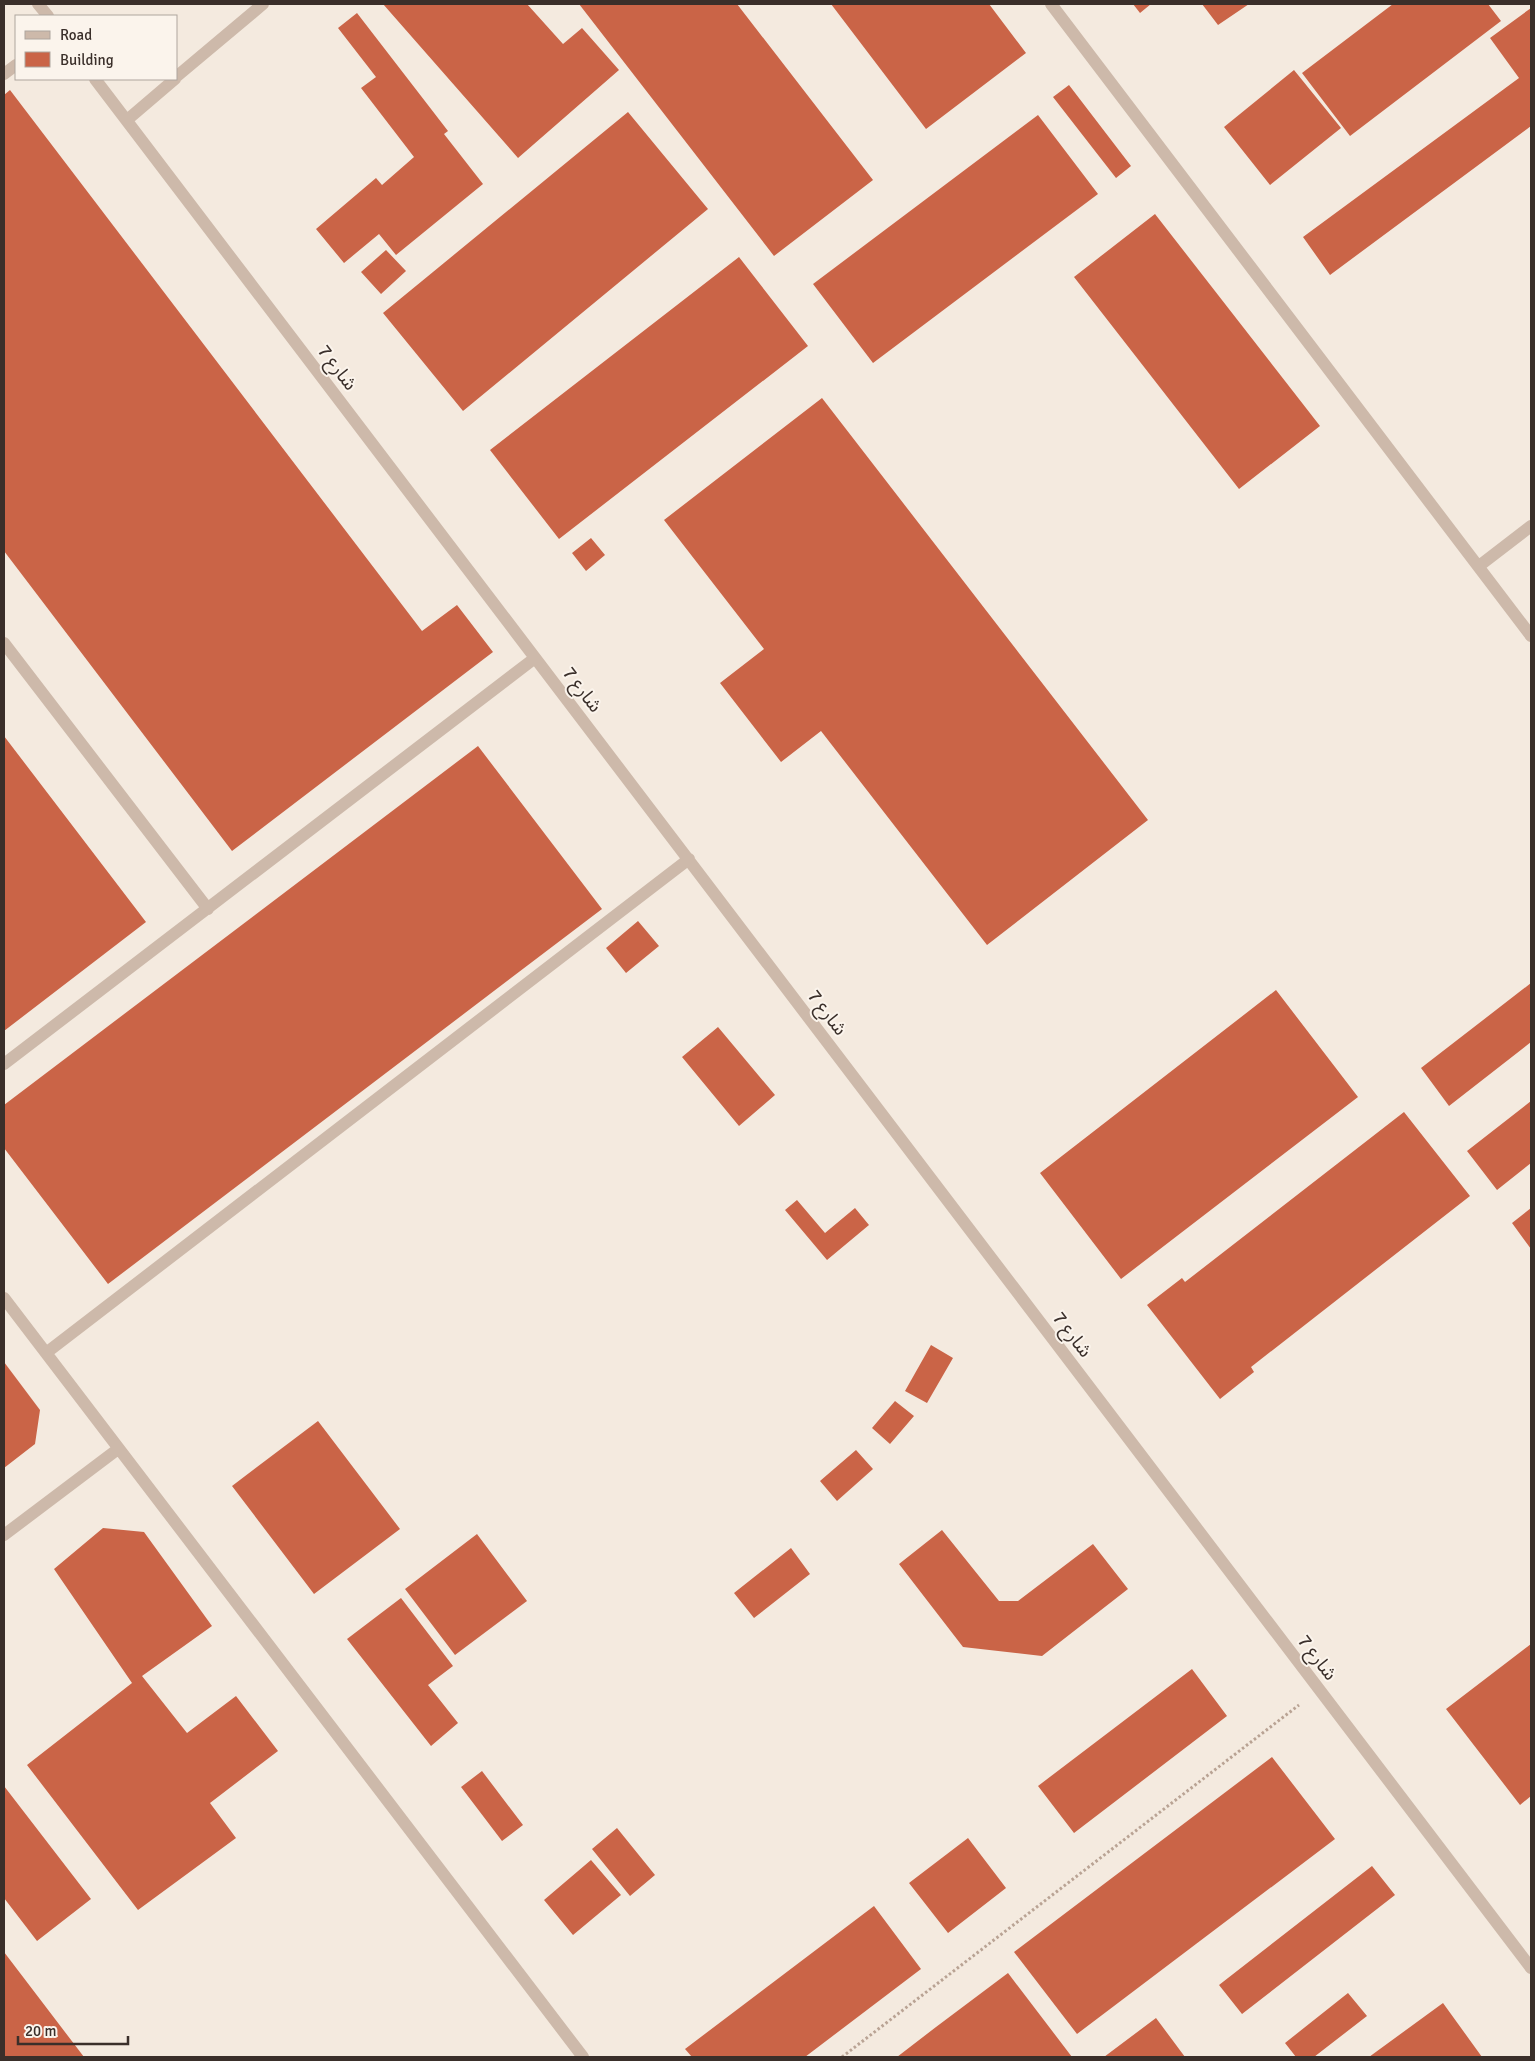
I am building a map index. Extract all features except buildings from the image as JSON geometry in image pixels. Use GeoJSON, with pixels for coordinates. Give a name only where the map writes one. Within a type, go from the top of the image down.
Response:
{"type":"FeatureCollection","features":[{"type":"Feature","properties":{"kind":"street"},"geometry":{"type":"LineString","coordinates":[[38,4],[47,15]]}},
{"type":"Feature","properties":{"kind":"street"},"geometry":{"type":"LineString","coordinates":[[178,76],[262,4]]}},
{"type":"Feature","properties":{"kind":"street"},"geometry":{"type":"LineString","coordinates":[[1051,4],[1531,636]]}},
{"type":"Feature","properties":{"kind":"street"},"geometry":{"type":"LineString","coordinates":[[4,74],[15,65]]}},
{"type":"Feature","properties":{"kind":"street","name":"شارع 7"},"geometry":{"type":"LineString","coordinates":[[96,80],[1531,1968]]}},
{"type":"Feature","properties":{"kind":"street"},"geometry":{"type":"LineString","coordinates":[[126,120],[174,80]]}},
{"type":"Feature","properties":{"kind":"street"},"geometry":{"type":"LineString","coordinates":[[1479,566],[1531,526]]}},
{"type":"Feature","properties":{"kind":"street"},"geometry":{"type":"LineString","coordinates":[[4,643],[208,908]]}},
{"type":"Feature","properties":{"kind":"street"},"geometry":{"type":"LineString","coordinates":[[4,1064],[536,658]]}},
{"type":"Feature","properties":{"kind":"street"},"geometry":{"type":"LineString","coordinates":[[46,1353],[688,859]]}},
{"type":"Feature","properties":{"kind":"street"},"geometry":{"type":"LineString","coordinates":[[4,1298],[583,2057]]}},
{"type":"Feature","properties":{"kind":"street"},"geometry":{"type":"LineString","coordinates":[[4,1535],[118,1449]]}},
{"type":"Feature","properties":{"kind":"path"},"geometry":{"type":"LineString","coordinates":[[842,2057],[1320,1690]]}}]}
